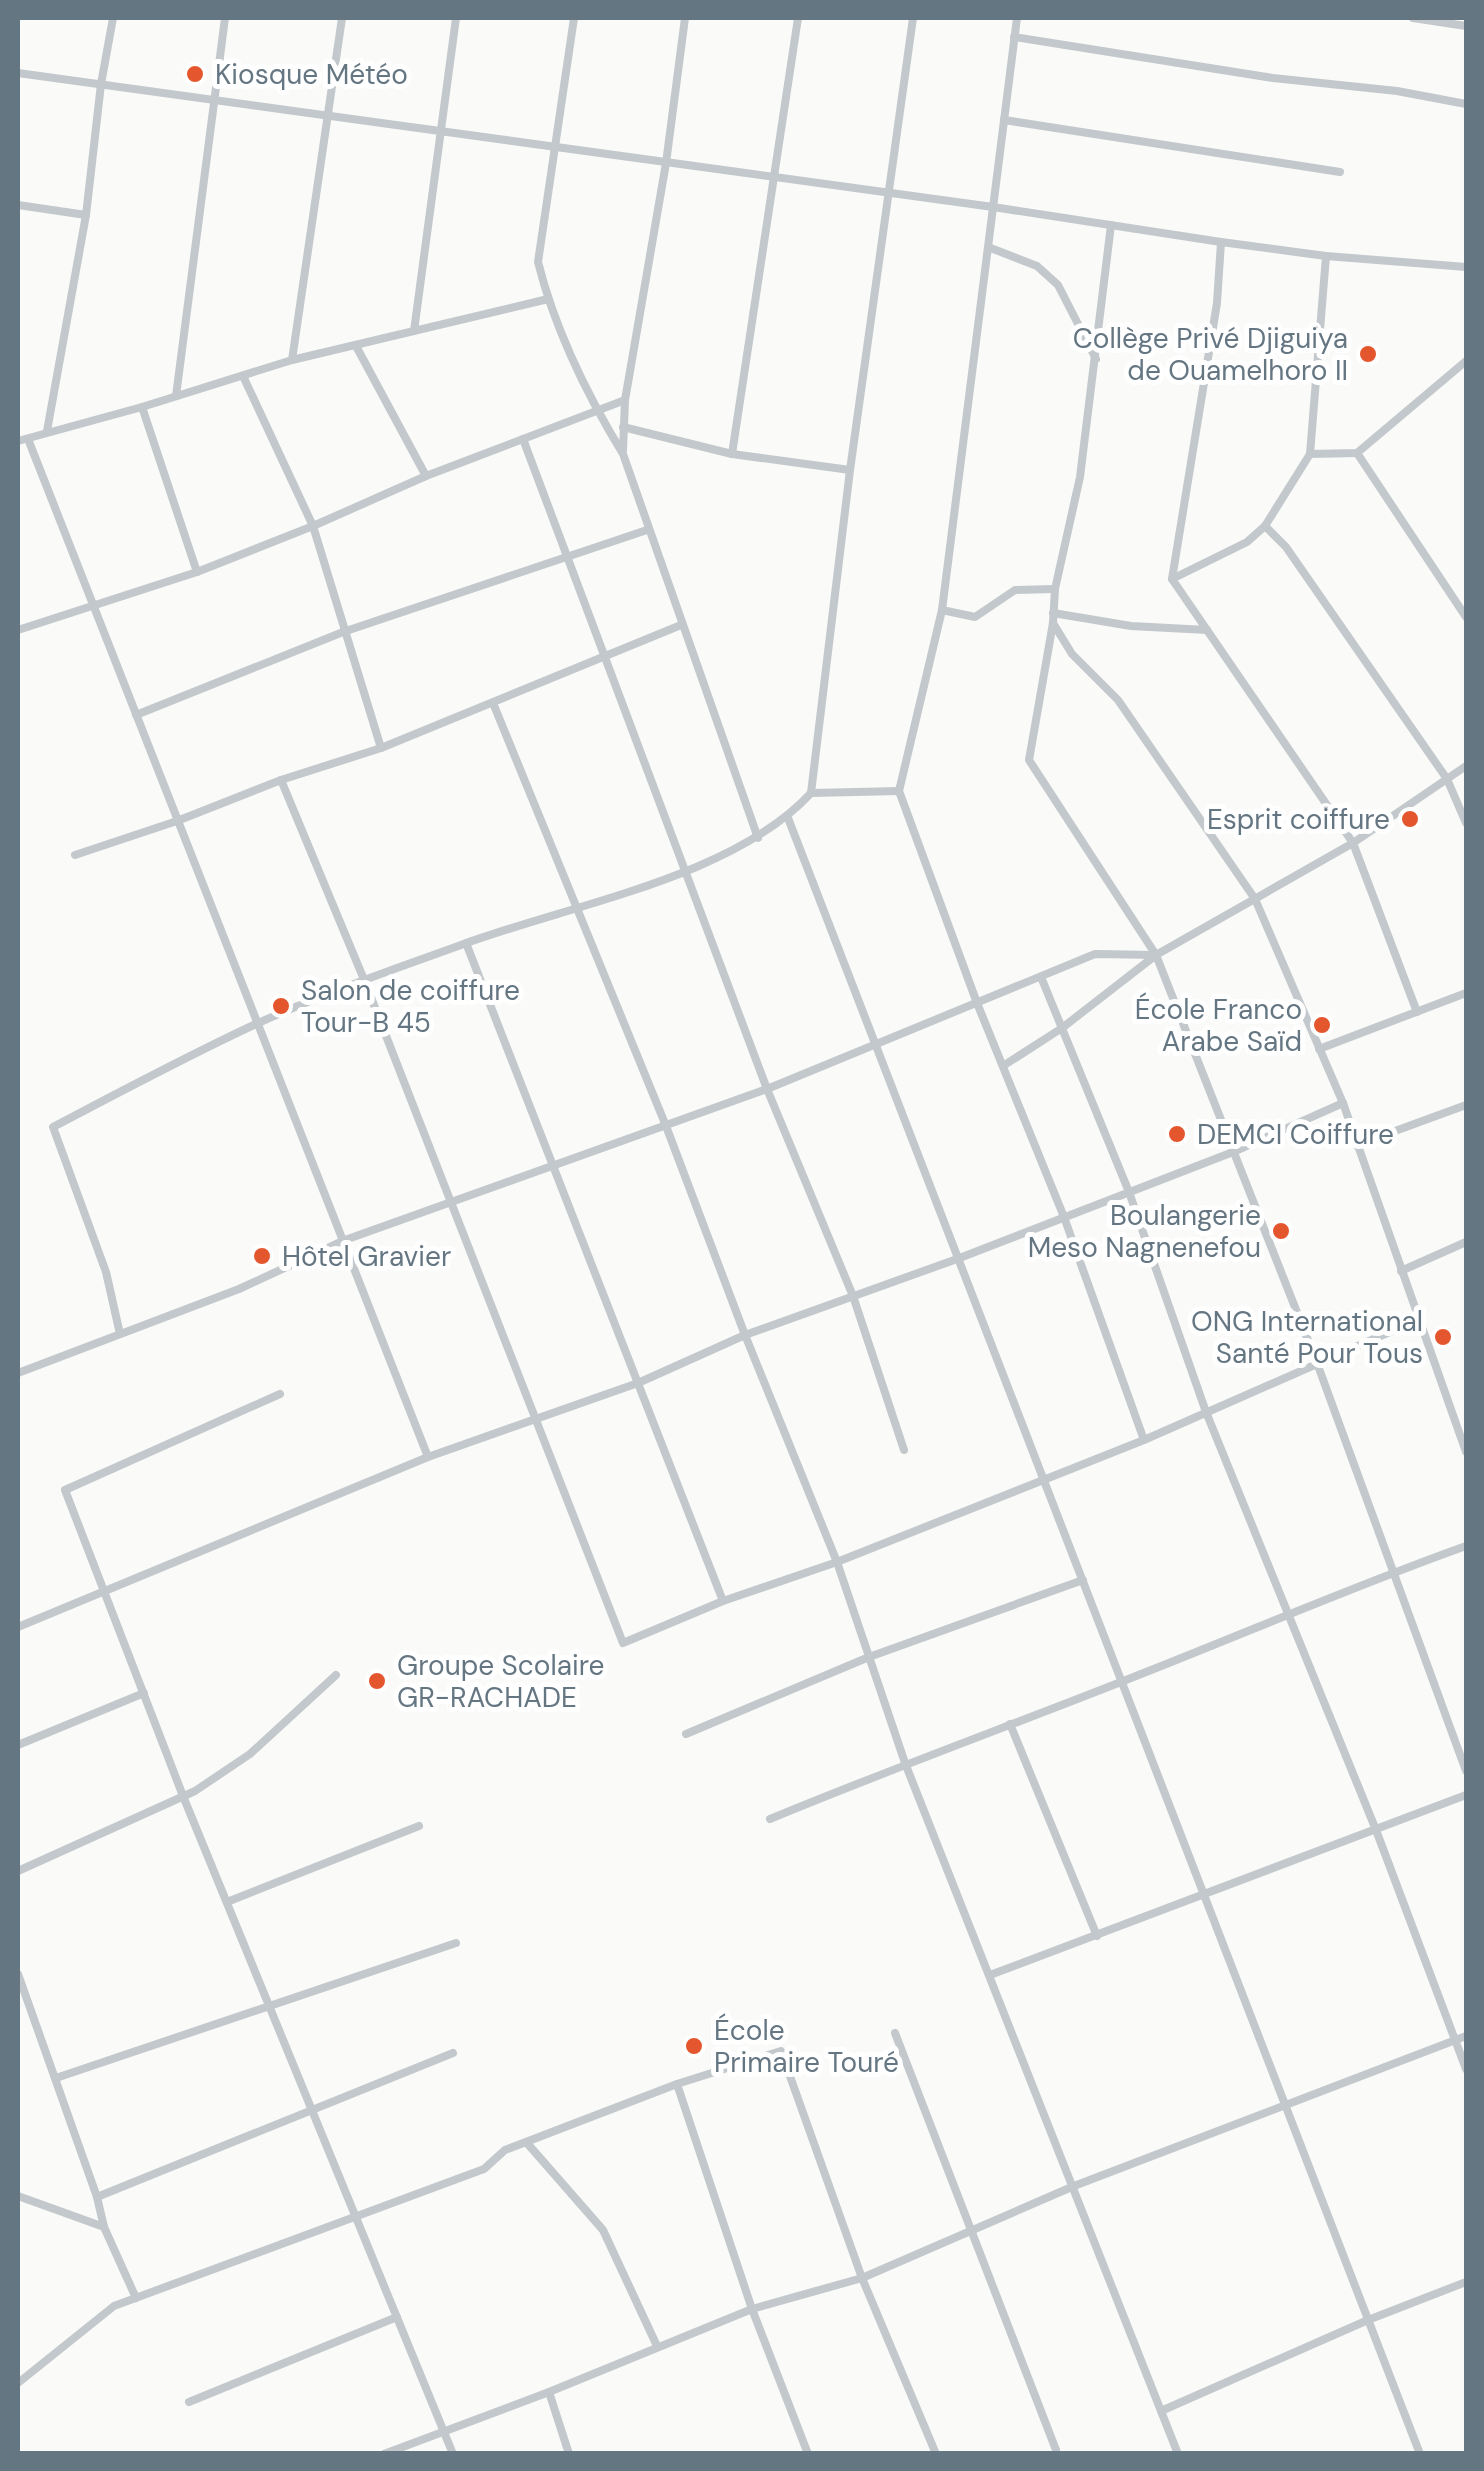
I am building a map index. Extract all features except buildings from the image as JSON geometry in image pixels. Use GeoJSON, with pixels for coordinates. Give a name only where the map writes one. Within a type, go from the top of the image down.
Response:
{"type":"FeatureCollection","features":[{"type":"Feature","properties":{"kind":"street"},"geometry":{"type":"LineString","coordinates":[[47,431],[86,215],[113,18]]}},
{"type":"Feature","properties":{"kind":"street"},"geometry":{"type":"LineString","coordinates":[[176,396],[224,18]]}},
{"type":"Feature","properties":{"kind":"street"},"geometry":{"type":"LineString","coordinates":[[292,360],[342,18]]}},
{"type":"Feature","properties":{"kind":"street"},"geometry":{"type":"LineString","coordinates":[[414,331],[456,18]]}},
{"type":"Feature","properties":{"kind":"street"},"geometry":{"type":"LineString","coordinates":[[574,18],[558,148],[538,262],[548,299],[597,411],[623,454],[758,838]]}},
{"type":"Feature","properties":{"kind":"street"},"geometry":{"type":"LineString","coordinates":[[623,454],[626,400],[666,162],[685,18]]}},
{"type":"Feature","properties":{"kind":"street"},"geometry":{"type":"LineString","coordinates":[[732,454],[798,18]]}},
{"type":"Feature","properties":{"kind":"street"},"geometry":{"type":"LineString","coordinates":[[120,1334],[106,1272],[53,1127],[257,1024],[466,943],[686,870],[758,838],[788,818],[812,793],[850,470],[913,18]]}},
{"type":"Feature","properties":{"kind":"street"},"geometry":{"type":"LineString","coordinates":[[1017,18],[942,610],[899,791],[977,1003],[1064,1217],[1144,1440]]}},
{"type":"Feature","properties":{"kind":"street"},"geometry":{"type":"LineString","coordinates":[[1413,18],[1466,26]]}},
{"type":"Feature","properties":{"kind":"street"},"geometry":{"type":"LineString","coordinates":[[1014,37],[1466,104]]}},
{"type":"Feature","properties":{"kind":"street"},"geometry":{"type":"LineString","coordinates":[[18,73],[1221,242],[1326,256],[1466,267]]}},
{"type":"Feature","properties":{"kind":"street"},"geometry":{"type":"LineString","coordinates":[[1004,120],[1340,172]]}},
{"type":"Feature","properties":{"kind":"street"},"geometry":{"type":"LineString","coordinates":[[18,205],[86,215]]}},
{"type":"Feature","properties":{"kind":"street"},"geometry":{"type":"LineString","coordinates":[[1111,225],[1080,477],[1055,589],[1029,760],[1156,955],[1317,1363],[1466,1771]]}},
{"type":"Feature","properties":{"kind":"street"},"geometry":{"type":"LineString","coordinates":[[1221,242],[1217,303],[1172,579],[1353,843],[1416,1012]]}},
{"type":"Feature","properties":{"kind":"street"},"geometry":{"type":"LineString","coordinates":[[988,247],[1038,266],[1058,284],[1096,359]]}},
{"type":"Feature","properties":{"kind":"street"},"geometry":{"type":"LineString","coordinates":[[1172,579],[1247,542],[1266,526],[1310,454],[1326,256]]}},
{"type":"Feature","properties":{"kind":"street"},"geometry":{"type":"LineString","coordinates":[[428,1457],[136,715],[22,440],[292,360],[548,299]]}},
{"type":"Feature","properties":{"kind":"street"},"geometry":{"type":"LineString","coordinates":[[356,346],[426,476]]}},
{"type":"Feature","properties":{"kind":"street"},"geometry":{"type":"LineString","coordinates":[[1310,454],[1357,453],[1466,361]]}},
{"type":"Feature","properties":{"kind":"street"},"geometry":{"type":"LineString","coordinates":[[243,376],[313,526],[381,748]]}},
{"type":"Feature","properties":{"kind":"street"},"geometry":{"type":"LineString","coordinates":[[18,630],[198,572],[426,476],[626,400]]}},
{"type":"Feature","properties":{"kind":"street"},"geometry":{"type":"LineString","coordinates":[[142,407],[198,572]]}},
{"type":"Feature","properties":{"kind":"street"},"geometry":{"type":"LineString","coordinates":[[623,428],[732,454],[850,470]]}},
{"type":"Feature","properties":{"kind":"street"},"geometry":{"type":"LineString","coordinates":[[524,439],[767,1089],[853,1296],[904,1450]]}},
{"type":"Feature","properties":{"kind":"street"},"geometry":{"type":"LineString","coordinates":[[1357,453],[1466,617]]}},
{"type":"Feature","properties":{"kind":"street"},"geometry":{"type":"LineString","coordinates":[[1266,526],[1286,547],[1446,780],[1466,823]]}},
{"type":"Feature","properties":{"kind":"street"},"geometry":{"type":"LineString","coordinates":[[136,715],[343,632],[647,530]]}},
{"type":"Feature","properties":{"kind":"street"},"geometry":{"type":"LineString","coordinates":[[942,610],[975,616],[1016,590],[1055,589]]}},
{"type":"Feature","properties":{"kind":"street"},"geometry":{"type":"LineString","coordinates":[[1053,618],[1207,630]]}},
{"type":"Feature","properties":{"kind":"street"},"geometry":{"type":"LineString","coordinates":[[1053,618],[1072,654],[1118,700],[1255,899],[1343,1103],[1417,1320],[1463,1432],[1466,1452]]}},
{"type":"Feature","properties":{"kind":"street"},"geometry":{"type":"LineString","coordinates":[[75,855],[381,748],[681,625]]}},
{"type":"Feature","properties":{"kind":"street"},"geometry":{"type":"LineString","coordinates":[[492,703],[579,908],[837,1562],[905,1763],[1178,2454]]}},
{"type":"Feature","properties":{"kind":"street"},"geometry":{"type":"LineString","coordinates":[[1002,1066],[1062,1028],[1156,955],[1353,843],[1466,766]]}},
{"type":"Feature","properties":{"kind":"street"},"geometry":{"type":"LineString","coordinates":[[281,780],[365,982],[623,1643],[1144,1440],[1417,1320]]}},
{"type":"Feature","properties":{"kind":"street"},"geometry":{"type":"LineString","coordinates":[[812,793],[899,791]]}},
{"type":"Feature","properties":{"kind":"street"},"geometry":{"type":"LineString","coordinates":[[788,818],[1420,2454]]}},
{"type":"Feature","properties":{"kind":"street"},"geometry":{"type":"LineString","coordinates":[[466,943],[723,1601]]}},
{"type":"Feature","properties":{"kind":"street"},"geometry":{"type":"LineString","coordinates":[[18,1373],[239,1289],[345,1240],[767,1089],[1096,954],[1156,955]]}},
{"type":"Feature","properties":{"kind":"street"},"geometry":{"type":"LineString","coordinates":[[1041,976],[1130,1192],[1206,1412],[1376,1830],[1466,2069]]}},
{"type":"Feature","properties":{"kind":"street"},"geometry":{"type":"LineString","coordinates":[[1320,1049],[1466,993]]}},
{"type":"Feature","properties":{"kind":"street"},"geometry":{"type":"LineString","coordinates":[[18,1627],[428,1457],[638,1383],[745,1335],[1130,1192],[1343,1103]]}},
{"type":"Feature","properties":{"kind":"street"},"geometry":{"type":"LineString","coordinates":[[1358,1145],[1466,1105]]}},
{"type":"Feature","properties":{"kind":"street"},"geometry":{"type":"LineString","coordinates":[[1401,1271],[1466,1242]]}},
{"type":"Feature","properties":{"kind":"street"},"geometry":{"type":"LineString","coordinates":[[280,1394],[65,1490],[183,1796],[453,2454]]}},
{"type":"Feature","properties":{"kind":"street"},"geometry":{"type":"LineString","coordinates":[[770,1820],[905,1763],[1466,1546]]}},
{"type":"Feature","properties":{"kind":"street"},"geometry":{"type":"LineString","coordinates":[[686,1734],[869,1657],[1083,1580]]}},
{"type":"Feature","properties":{"kind":"street"},"geometry":{"type":"LineString","coordinates":[[18,1871],[183,1796],[250,1754],[336,1675]]}},
{"type":"Feature","properties":{"kind":"street"},"geometry":{"type":"LineString","coordinates":[[18,1745],[144,1693]]}},
{"type":"Feature","properties":{"kind":"street"},"geometry":{"type":"LineString","coordinates":[[1010,1724],[1097,1936]]}},
{"type":"Feature","properties":{"kind":"street"},"geometry":{"type":"LineString","coordinates":[[990,1975],[1466,1795]]}},
{"type":"Feature","properties":{"kind":"street"},"geometry":{"type":"LineString","coordinates":[[228,1902],[419,1826]]}},
{"type":"Feature","properties":{"kind":"street"},"geometry":{"type":"LineString","coordinates":[[56,2078],[456,1943]]}},
{"type":"Feature","properties":{"kind":"street"},"geometry":{"type":"LineString","coordinates":[[18,1974],[97,2197],[104,2227],[136,2298]]}},
{"type":"Feature","properties":{"kind":"street"},"geometry":{"type":"LineString","coordinates":[[896,2032],[1056,2450]]}},
{"type":"Feature","properties":{"kind":"street"},"geometry":{"type":"LineString","coordinates":[[384,2454],[752,2309],[862,2278],[1074,2186],[1466,2036]]}},
{"type":"Feature","properties":{"kind":"street"},"geometry":{"type":"LineString","coordinates":[[18,2383],[114,2306],[484,2169],[505,2150],[677,2084],[781,2051],[862,2278],[936,2454]]}},
{"type":"Feature","properties":{"kind":"street"},"geometry":{"type":"LineString","coordinates":[[97,2197],[453,2053]]}},
{"type":"Feature","properties":{"kind":"street"},"geometry":{"type":"LineString","coordinates":[[677,2084],[752,2309],[808,2454]]}},
{"type":"Feature","properties":{"kind":"street"},"geometry":{"type":"LineString","coordinates":[[527,2143],[603,2230],[656,2346]]}},
{"type":"Feature","properties":{"kind":"street"},"geometry":{"type":"LineString","coordinates":[[18,2196],[104,2227]]}},
{"type":"Feature","properties":{"kind":"street"},"geometry":{"type":"LineString","coordinates":[[1160,2411],[1368,2320],[1466,2282]]}},
{"type":"Feature","properties":{"kind":"street"},"geometry":{"type":"LineString","coordinates":[[189,2402],[397,2317]]}},
{"type":"Feature","properties":{"kind":"street"},"geometry":{"type":"LineString","coordinates":[[549,2392],[568,2454]]}},
{"type":"Feature","properties":{"kind":"place","name":"Kiosque Météo"},"geometry":{"type":"Point","coordinates":[195,74]}},
{"type":"Feature","properties":{"kind":"place","name":"Collège Privé Djiguiya de Ouamelhoro II"},"geometry":{"type":"Point","coordinates":[1368,354]}},
{"type":"Feature","properties":{"kind":"place","name":"Esprit coiffure"},"geometry":{"type":"Point","coordinates":[1410,819]}},
{"type":"Feature","properties":{"kind":"place","name":"Salon de coiffure Tour-B 45"},"geometry":{"type":"Point","coordinates":[281,1006]}},
{"type":"Feature","properties":{"kind":"place","name":"École Franco Arabe Saïd"},"geometry":{"type":"Point","coordinates":[1322,1025]}},
{"type":"Feature","properties":{"kind":"place","name":"DEMCI Coiffure"},"geometry":{"type":"Point","coordinates":[1177,1134]}},
{"type":"Feature","properties":{"kind":"place","name":"Boulangerie Meso Nagnenefou"},"geometry":{"type":"Point","coordinates":[1281,1231]}},
{"type":"Feature","properties":{"kind":"place","name":"Hôtel Gravier"},"geometry":{"type":"Point","coordinates":[262,1256]}},
{"type":"Feature","properties":{"kind":"place","name":"ONG International Santé Pour Tous"},"geometry":{"type":"Point","coordinates":[1443,1337]}},
{"type":"Feature","properties":{"kind":"place","name":"Groupe Scolaire GR-RACHADE"},"geometry":{"type":"Point","coordinates":[377,1681]}},
{"type":"Feature","properties":{"kind":"place","name":"École Primaire Touré"},"geometry":{"type":"Point","coordinates":[694,2046]}}]}
